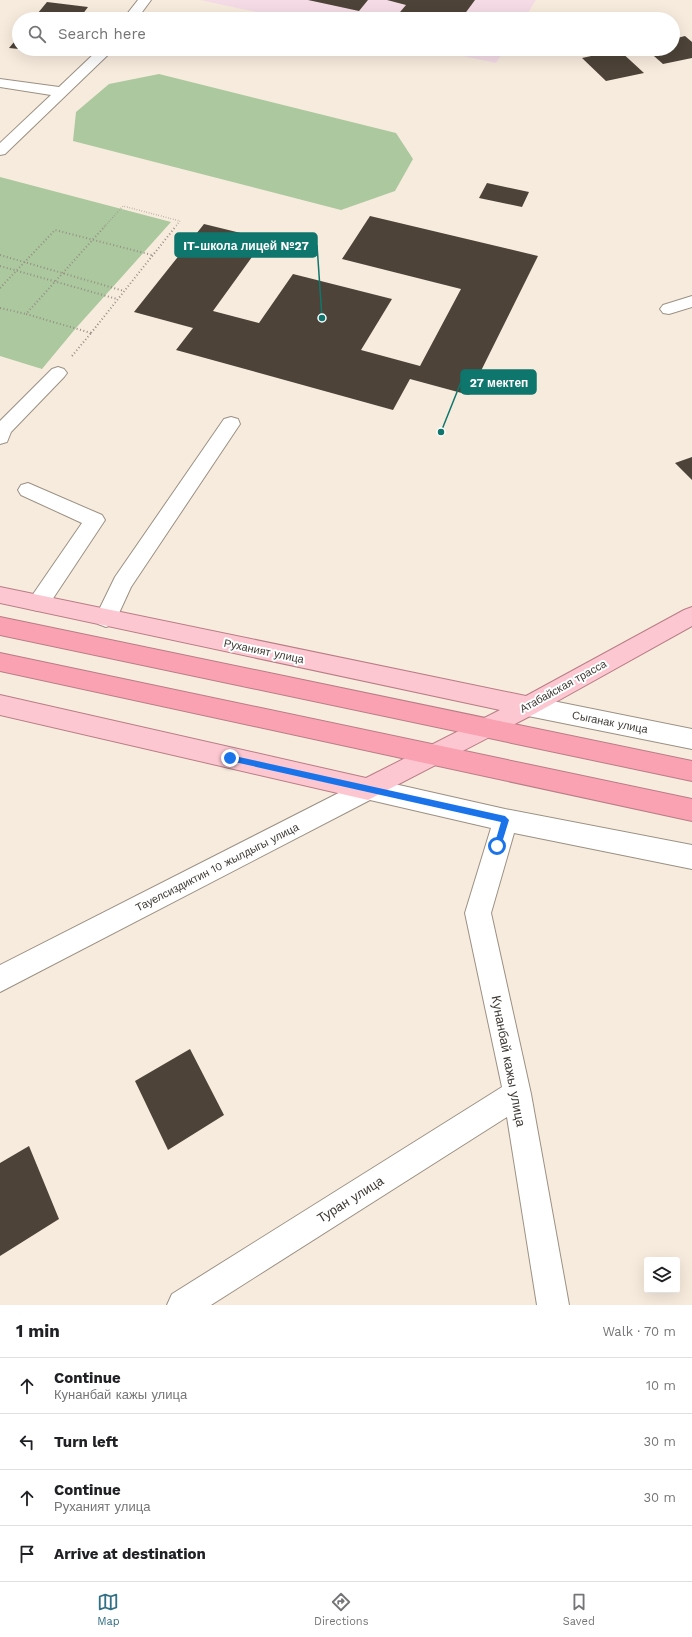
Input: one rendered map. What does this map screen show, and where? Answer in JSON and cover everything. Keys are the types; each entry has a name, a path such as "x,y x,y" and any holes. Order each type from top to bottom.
{"highway":[{"path":"0,626 692,771"},
{"path":"0,662 692,810"}],"main road":[{"name":"Руханият улица","path":"0,595 528,706"},
{"name":"Атабайская трасса","path":"434,755 528,706 692,616"},
{"path":"0,705 368,789"},
{"name":"Тауелсиздиктин 10 жылдыгы улица","path":"368,789 434,755"}],"street":[{"path":"136,12 145,0"},
{"path":"0,151 100,56"},
{"path":"0,83 62,92"},
{"path":"670,308 692,301"},
{"path":"0,437 3,429 58,373"},
{"path":"106,618 122,583 231,424"},
{"path":"28,490 95,520 38,603"},
{"name":"Сыганак улица","path":"528,706 692,739"},
{"path":"368,789 505,820 692,857"},
{"name":"Тауелсиздиктин 10 жылдыгы улица","path":"0,979 368,789"},
{"name":"Кунанбай кажы улица","path":"505,820 478,913 517,1094 553,1305"},
{"name":"Туран улица","path":"183,1305 517,1094"}],"path":[{"path":"26,314 123,206 180,221 58,373"},
{"path":"0,288 56,230 152,255"},
{"path":"0,255 124,291"},
{"path":"0,266 117,299"},
{"path":"0,308 91,333"}],"shaded area":[{"path":"200,0 536,0 528,12 256,12"},
{"path":"463,56 500,56 496,63"}],"green space":[{"path":"159,74 396,133 413,159 395,191 341,210 73,141 76,112 109,84"},
{"path":"0,177 171,222 76,328 42,369 0,356"}],"building":[{"path":"308,0 368,0 359,11"},
{"path":"387,0 475,0 466,12 400,12 406,5"},
{"path":"47,2 88,7 84,12 39,12"},
{"path":"685,36 692,42 692,58 663,64 654,56 680,56 680,37"},
{"path":"591,56 626,56 644,73 606,81 582,58"},
{"path":"487,183 529,192 522,207 479,198"},
{"path":"370,216 538,256 469,395 410,379 393,410 176,350 193,328 134,312 204,224 265,239 213,311 259,323 293,274 392,299 361,350 420,366 461,289 342,259"},
{"path":"692,457 692,480 675,463"},
{"path":"190,1049 224,1115 168,1150 135,1081"},
{"path":"29,1146 59,1219 0,1256 0,1163"}],"place":[{"name":"IT-школа лицей №27","path":"322,318"},
{"name":"27 мектеп","path":"441,432"}],"route":[{"path":"230,758 505,820 497,846"}]}
